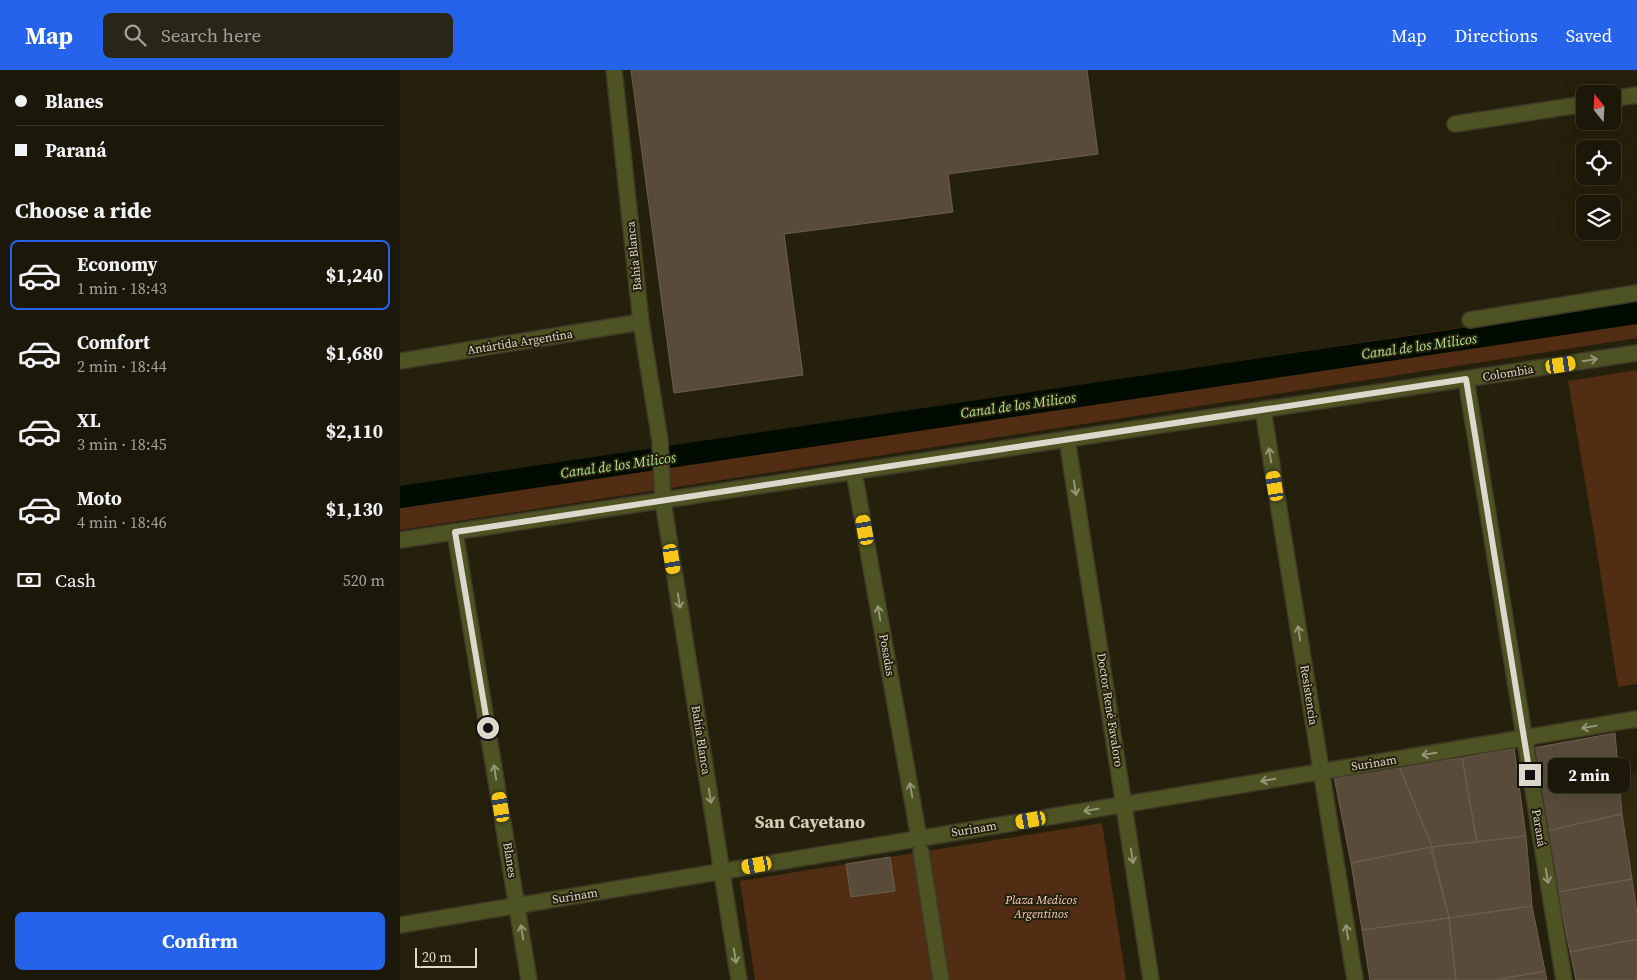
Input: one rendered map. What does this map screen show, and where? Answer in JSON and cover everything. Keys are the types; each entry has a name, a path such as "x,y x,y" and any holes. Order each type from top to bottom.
{"street":[{"name":"Bahía Blanca","path":"614,70 641,322 660,445 663,501 739,980"},
{"path":"1621,98 1637,95"},
{"path":"1455,124 1576,105"},
{"path":"1470,320 1637,293"},
{"name":"Antártida Argentina","path":"400,362 641,322"},
{"name":"Colombia","path":"400,540 1637,353"},
{"name":"Paraná","path":"1466,379 1564,980"},
{"name":"Resistencia","path":"1263,410 1354,980"},
{"name":"Doctor René Favaloro","path":"1067,440 1151,980"},
{"name":"Posadas","path":"854,472 920,845 941,980"},
{"name":"Blanes","path":"455,532 530,980"},
{"name":"Surinam","path":"400,925 722,871 920,845 1124,804 1637,719"}],"shaded area":[{"path":"1637,773 1637,913 1616,777"}],"green space":[{"path":"1637,301 1637,338 400,530 400,487"},
{"path":"1637,370 1637,684 1618,687 1568,381"},
{"name":"Plaza Medicos Argentinos","path":"1102,823 1126,980 755,980 740,881"}],"building":[{"path":"631,70 1087,70 1098,154 948,174 953,212 784,234 803,375 674,393"},
{"path":"1615,733 1622,814 1546,831 1533,748"},
{"path":"1514,748 1526,836 1477,842 1462,758"},
{"path":"1462,758 1477,842 1432,847 1399,766"},
{"path":"1399,766 1432,847 1351,863 1334,777 1339,778"},
{"path":"1622,814 1632,879 1558,892 1546,831"},
{"path":"1526,836 1532,906 1449,918 1430,847"},
{"path":"1432,847 1449,918 1362,930 1351,863"},
{"path":"890,857 895,891 851,897 846,864"},
{"path":"1632,879 1637,913 1637,939 1570,952 1558,892"},
{"path":"1532,906 1545,971 1496,980 1456,980 1449,918"},
{"path":"1449,918 1456,980 1370,980 1362,930"},
{"path":"1637,939 1637,980 1576,980 1570,952"},
{"path":"1545,971 1547,980 1501,980 1501,979"}],"waterway":[{"name":"Canal de los Milicos","path":"400,497 1637,313"}],"district":[{"name":"San Cayetano","path":"810,822"}],"route":[{"path":"488,728 455,532 1466,379 1530,775"}]}
